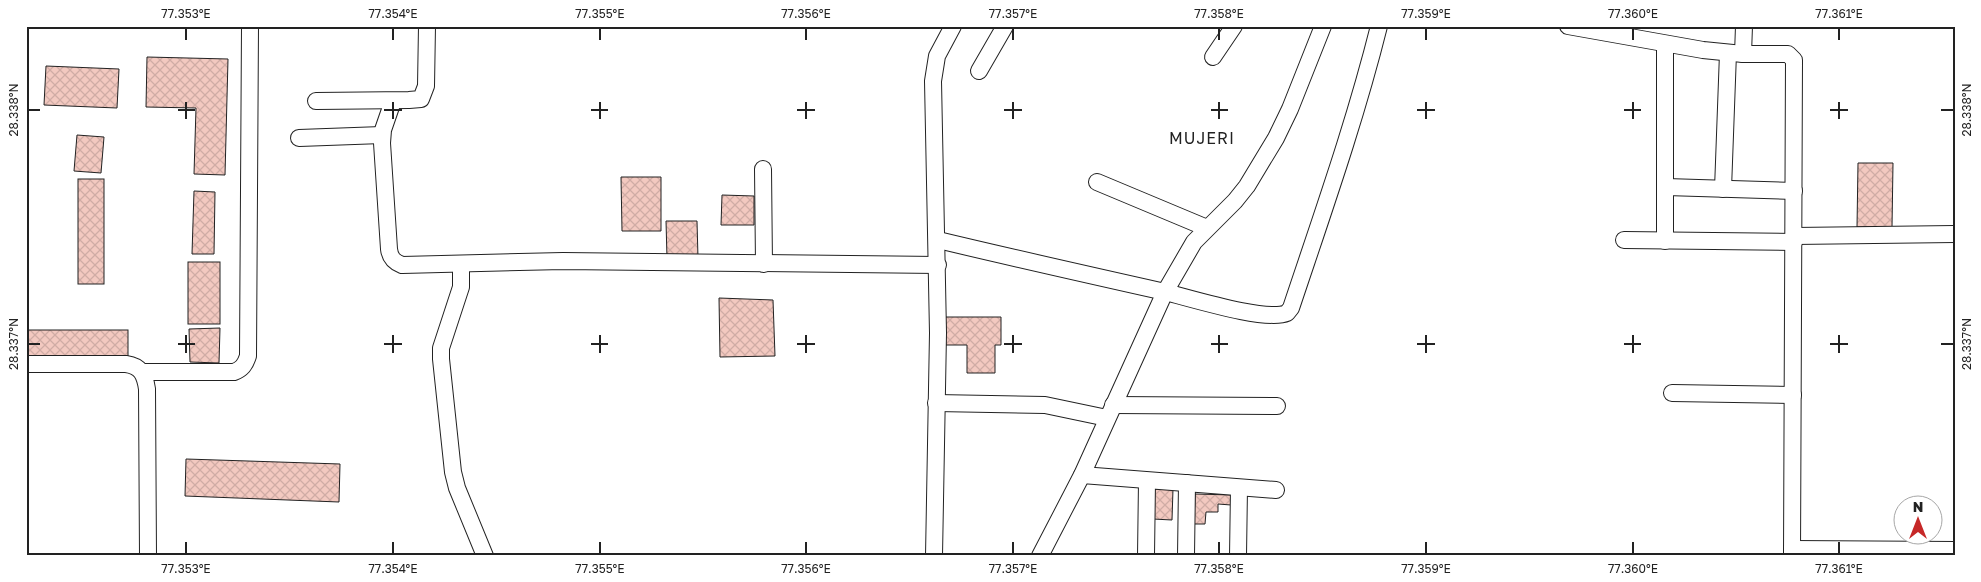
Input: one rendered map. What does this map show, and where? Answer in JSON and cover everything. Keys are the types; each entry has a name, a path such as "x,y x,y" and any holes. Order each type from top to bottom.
{"street":[{"path":"142,372 234,372 245,364 248,356 250,26"},
{"path":"316,101 421,99 424,96 426,86 426,26"},
{"path":"934,556 938,240 933,81 937,56 953,26"},
{"path":"979,71 1004,26"},
{"path":"1213,57 1234,26"},
{"path":"1040,556 1082,475 1184,257 1194,242 1248,186 1276,138 1290,109 1323,26"},
{"path":"938,240 1056,269 1166,292 1208,304 1273,316 1287,313 1291,308 1321,219 1379,26"},
{"path":"1568,26 1665,44 1735,54 1788,54 1794,60 1792,552 1955,550"},
{"path":"1723,189 1735,54 1744,26"},
{"path":"1665,44 1665,241"},
{"path":"394,101 382,136 390,255 397,263 402,265 563,261 938,265"},
{"path":"299,138 382,136"},
{"path":"764,169 764,264"},
{"path":"1098,182 1207,228"},
{"path":"1666,187 1794,191"},
{"path":"1624,240 1794,239 1955,234"},
{"path":"461,264 461,287 441,348 440,359 453,472 457,488 484,556"},
{"path":"26,364 126,364 133,365 142,372 147,389 148,556"},
{"path":"1672,393 1793,395"},
{"path":"936,403 1045,405 1110,412 1277,406"},
{"path":"1082,475 1276,490"},
{"path":"1146,556 1147,481"},
{"path":"1186,483 1186,556"},
{"path":"1238,556 1239,488"}],"building":[{"path":"147,57 228,59 225,175 194,174 196,108 146,107"},
{"path":"46,66 119,69 117,108 44,105"},
{"path":"77,135 104,137 101,173 74,171"},
{"path":"1858,163 1893,163 1892,227 1857,227"},
{"path":"621,177 661,177 661,231 622,231"},
{"path":"78,179 104,179 104,284 78,284"},
{"path":"194,191 215,192 214,254 192,254"},
{"path":"722,195 754,196 754,225 721,225"},
{"path":"666,221 697,221 698,258 667,258"},
{"path":"188,262 220,262 220,324 188,324"},
{"path":"719,298 773,300 775,356 720,357"},
{"path":"942,317 1001,317 1001,345 995,345 995,373 967,373 967,345 942,345"},
{"path":"220,328 219,363 190,362 189,329"},
{"path":"26,330 128,330 128,356 26,356"},
{"path":"186,459 340,464 339,502 185,496"},
{"path":"1154,489 1173,489 1172,520 1153,519"},
{"path":"1195,494 1232,495 1231,505 1218,504 1218,512 1206,512 1205,524 1194,524"}],"district":[{"name":"MUJERI","path":"1202,138"}]}
